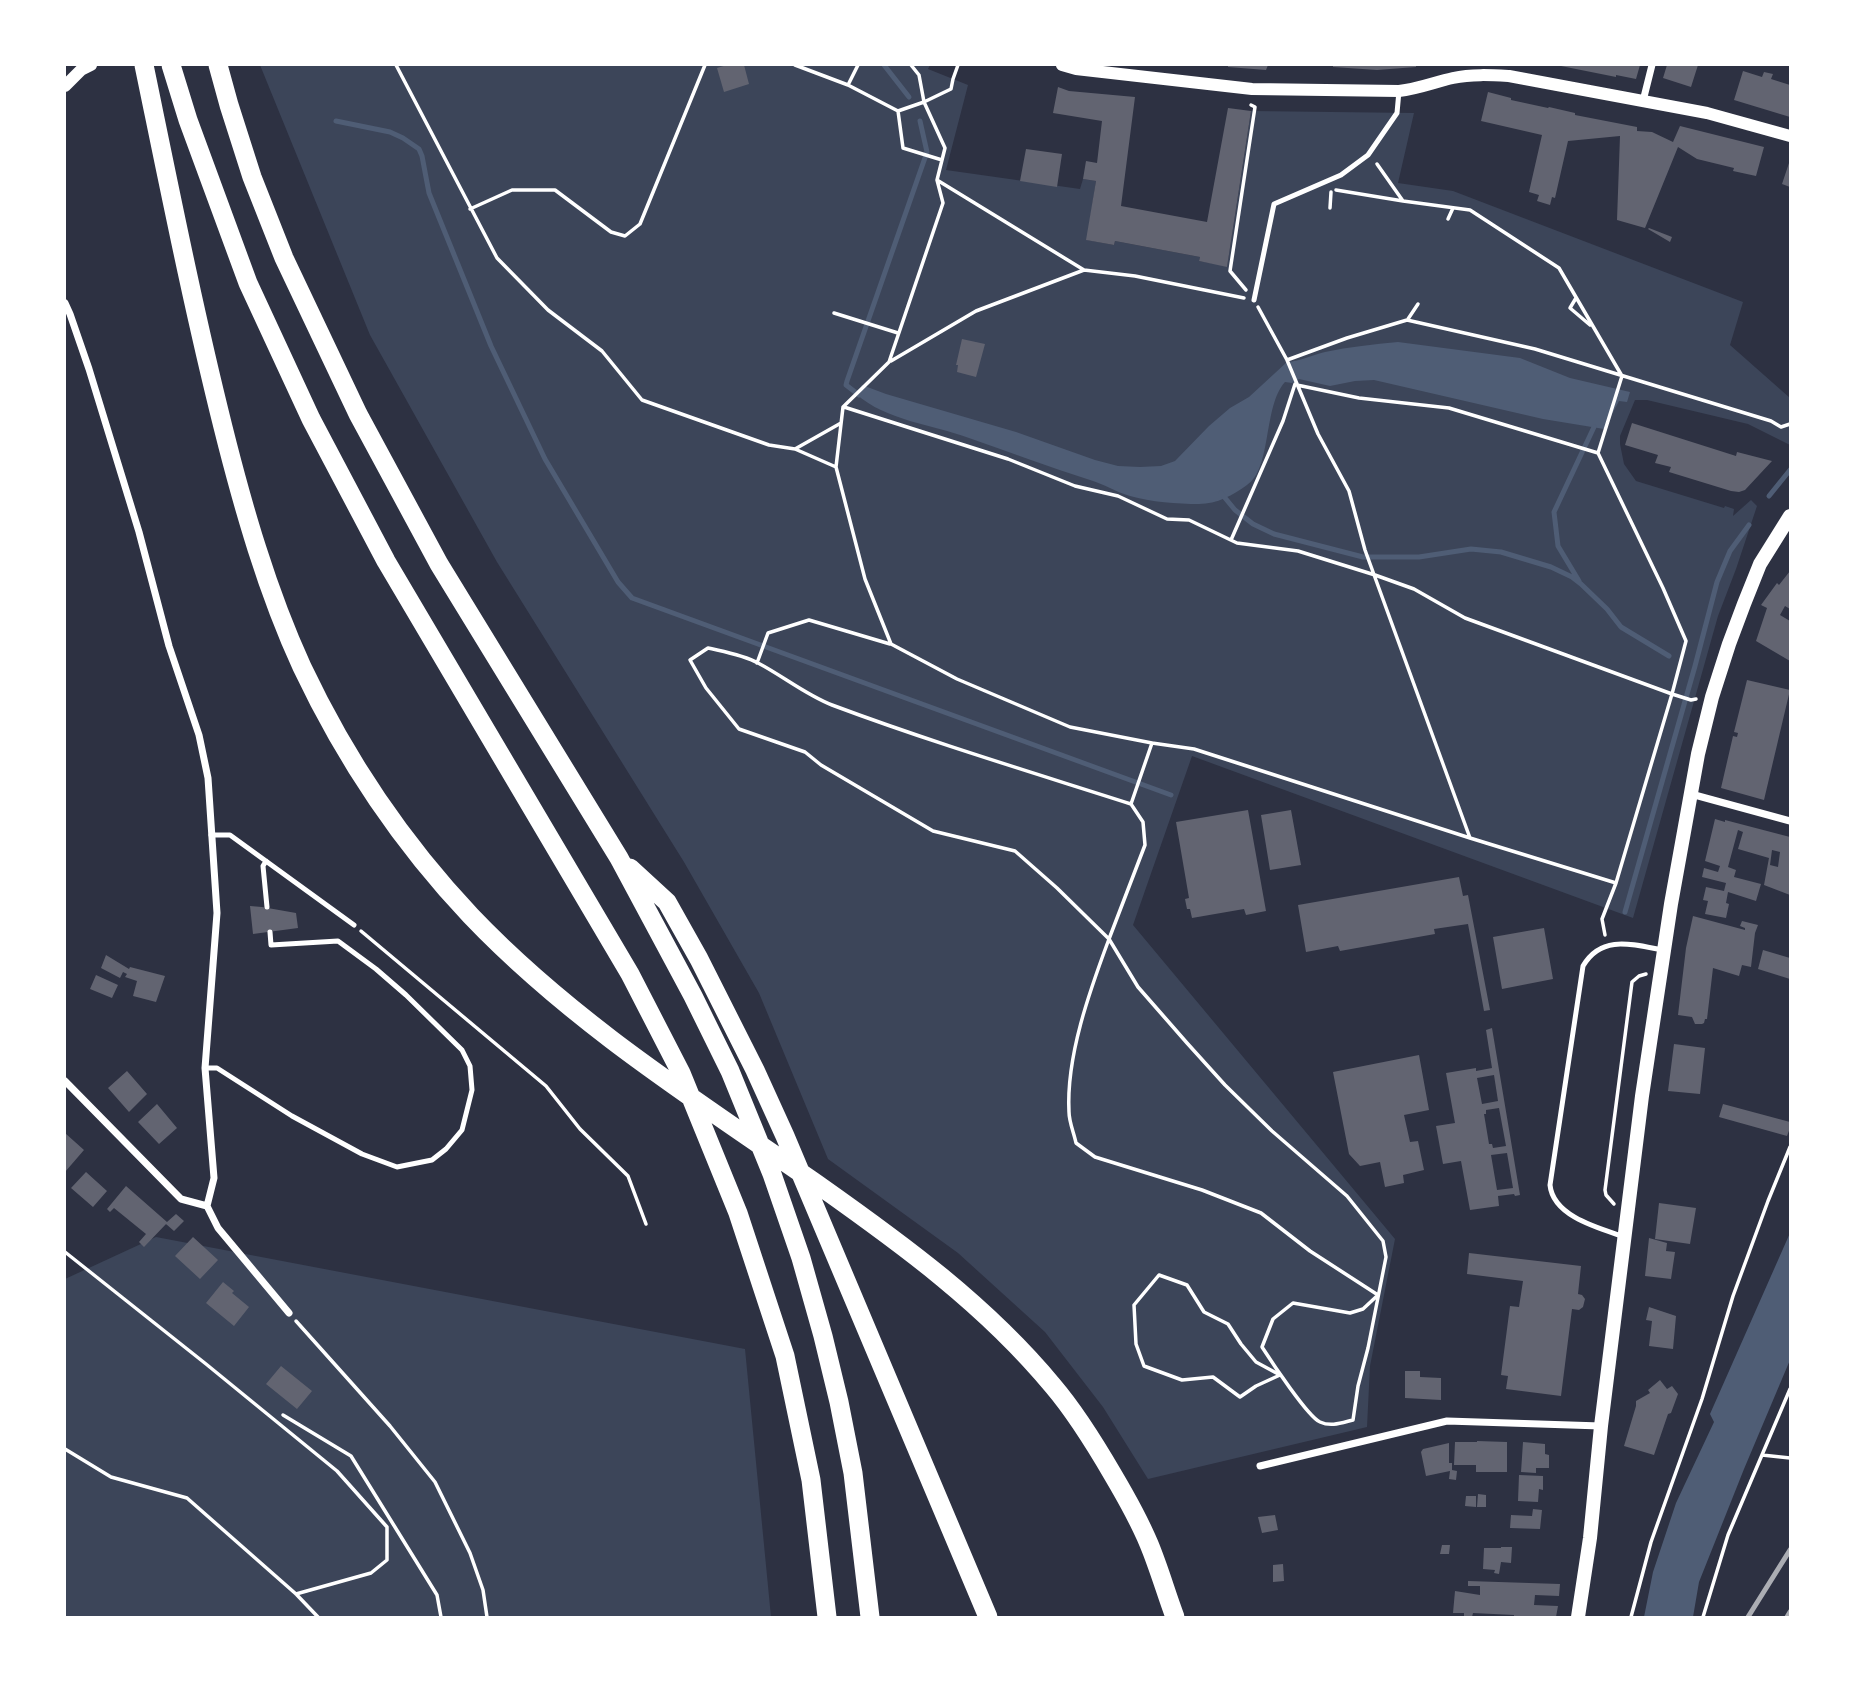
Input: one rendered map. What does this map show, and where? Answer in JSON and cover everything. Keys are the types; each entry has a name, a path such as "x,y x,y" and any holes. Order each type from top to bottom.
{"highway":[{"path":"145,65 203,349 236,479 260,556 302,666 356,766 391,819 470,914 556,995 626,1051 916,1255 1014,1342 1056,1389 1092,1438 1131,1505 1149,1543 1175,1617"},
{"path":"171,65 188,120 248,283 317,431 386,561 630,974 681,1073 738,1213 785,1356 811,1480 827,1617"},
{"path":"218,65 251,177 284,258 358,414 439,564 619,858 730,1071 772,1174 801,1258 839,1402 853,1473 870,1617"},
{"path":"619,858 667,902 755,1070 988,1617"}],"main road":[{"path":"1578,1617 1590,1538 1601,1426 1642,1096 1690,794 1712,698 1729,645 1760,564 1790,516"}],"street":[{"path":"1062,65 1076,69 1252,89 1399,91 1452,78 1477,75 1509,76 1707,113 1790,136"},
{"path":"1448,65 1452,78"},
{"path":"1643,102 1652,65"},
{"path":"65,86 82,67"},
{"path":"65,303 89,369 139,533 169,646 199,736 208,778 217,913 205,1068 214,1178 207,1206 218,1228 289,1313"},
{"path":"1690,794 1790,821"},
{"path":"65,1081 181,1199 207,1206"},
{"path":"1260,1466 1447,1421 1601,1426"}],"lane":[{"path":"1254,300 1274,204 1341,175 1368,155 1397,113 1399,91"},
{"path":"211,835 230,835 354,925"},
{"path":"266,861 263,866 267,907"},
{"path":"205,1068 217,1068 292,1116 362,1154 397,1167 432,1160 446,1149 462,1130 471,1090 470,1066 462,1050 376,969 338,941 271,945 270,932"},
{"path":"1625,1237 1576,1219 1556,1201 1550,1185 1583,967 1588,958 1607,945 1616,943 1664,950"}],"path":[{"path":"396,65 497,258 548,310 602,351 642,400 769,445 795,449 836,467"},
{"path":"470,209 512,190 555,190 611,232 625,236 640,223 705,65"},
{"path":"795,65 805,66 848,85 898,111 924,103 951,89 958,65"},
{"path":"848,85 858,65"},
{"path":"889,362 943,203 937,180 940,159 945,148 924,103 919,75 911,65"},
{"path":"1252,89 1251,106 1255,107 1230,271 1254,300 1287,360 1318,434 1349,491 1365,550 1470,838"},
{"path":"898,111 903,148 940,159"},
{"path":"1368,155 1403,201"},
{"path":"937,180 1084,270 1135,276 1254,300"},
{"path":"1312,187 1470,210 1559,268 1591,326"},
{"path":"1330,208 1331,190"},
{"path":"1448,219 1453,208"},
{"path":"891,644 865,579 836,467 843,407 889,362 976,311 1084,270"},
{"path":"1576,298 1567,308 1593,327 1622,376 1598,453 1686,640 1675,694 1616,883 1602,919 1607,945"},
{"path":"1407,320 1418,304"},
{"path":"834,313 898,333"},
{"path":"1287,360 1407,320 1535,349 1766,419 1781,426 1790,424"},
{"path":"1296,384 1359,398 1449,408 1598,453"},
{"path":"1231,540 1283,421 1296,384"},
{"path":"843,407 1008,460 1075,486 1118,495 1167,519 1189,520 1237,543 1298,551 1375,575 1414,589 1465,618 1691,700"},
{"path":"795,449 841,423"},
{"path":"757,663 768,633 809,620 891,644 957,679 1070,727 1194,749 1616,883"},
{"path":"1378,1295 1310,1251 1261,1213 1202,1190 1096,1157 1076,1143 1069,1113 1071,1072 1087,999 1109,939 1145,845 1143,822 1131,804 828,704 757,663 733,653 708,648 690,660 706,688 739,729 805,752 821,765 933,831 1015,851 1109,939 1138,987 1225,1085 1272,1131 1347,1196 1383,1241 1386,1257 1353,1420 1332,1425 1317,1421 1280,1375 1262,1347 1273,1319 1293,1303 1350,1313 1363,1309 1378,1295"},
{"path":"1131,804 1152,743"},
{"path":"354,925 546,1086 580,1129 628,1176 646,1224"},
{"path":"1627,1218 1606,1195 1605,1190 1632,982 1639,976 1662,970"},
{"path":"1631,1617 1651,1542 1702,1399 1733,1297 1790,1147"},
{"path":"65,1252 337,1471 387,1527 387,1560 371,1573 296,1594"},
{"path":"1159,1275 1187,1285 1204,1312 1228,1324 1256,1362 1280,1375 1240,1397 1213,1377 1182,1380 1144,1366 1136,1344 1134,1305 1159,1275"},
{"path":"289,1313 390,1426 435,1482 470,1553 483,1590 487,1617"},
{"path":"1703,1617 1728,1535 1790,1389"},
{"path":"283,1415 351,1455 437,1595 441,1617"},
{"path":"65,1449 111,1476 187,1498 296,1594 318,1617"},
{"path":"1762,1455 1790,1458"}],"shaded area":[{"path":"260,65 930,65 928,69 968,85 946,170 1080,189 1083,179 1096,181 1087,240 1114,245 1115,241 1200,257 1199,261 1227,266 1251,111 1414,113 1398,183 1453,191 1743,302 1730,345 1790,398 1790,445 1748,424 1647,400 1635,400 1620,436 1624,464 1636,481 1734,509 1733,516 1751,500 1757,506 1718,616 1633,918 1192,756 1133,925 1395,1239 1370,1366 1367,1427 1148,1479 1103,1407 1045,1332 958,1253 828,1159 759,993 684,862 497,562 370,335"},
{"path":"1398,342 1520,358 1570,378 1630,392 1627,402 1619,401 1604,429 1543,419 1374,380 1330,386 1299,379 1292,383 1285,382 1273,406 1264,452 1255,477 1247,485 1218,501 1199,504 1130,496 969,438 895,416 856,394 862,385 1016,432 1095,460 1118,466 1161,466 1175,461 1209,426 1230,408 1249,397 1287,362 1334,350"},
{"path":"1790,1233 1790,1360 1699,1582 1693,1617 1644,1617 1653,1572 1676,1503 1714,1422 1710,1414"},
{"path":"156,1237 745,1349 771,1617 65,1617 65,1279"}],"building":[{"path":"744,65 749,84 724,92 717,68"},
{"path":"1228,65 1268,65 1266,70"},
{"path":"1333,65 1416,65 1416,67 1377,70"},
{"path":"1561,65 1640,65 1636,79"},
{"path":"1667,65 1698,65 1691,87 1663,78"},
{"path":"1743,71 1762,77 1764,72 1773,74 1771,79 1790,85 1790,117 1734,100"},
{"path":"1058,87 1069,91 1135,97 1121,206 1207,222 1228,108 1251,111 1227,267 1199,261 1200,257 1115,241 1114,245 1086,240 1096,181 1083,179 1086,161 1097,163 1102,121 1053,113"},
{"path":"1488,92 1511,100 1637,127 1637,131 1652,132 1673,142 1680,126 1764,147 1756,176 1697,159 1678,147 1645,228 1617,220 1620,136 1568,141 1555,198 1552,197 1550,205 1537,201 1539,195 1529,192 1542,135 1481,121"},
{"path":"1026,149 1062,154 1057,187 1020,181"},
{"path":"1790,160 1790,187 1782,184"},
{"path":"1648,229 1672,237 1670,242"},
{"path":"962,339 985,344 976,377 957,372"},
{"path":"1632,423 1736,456 1737,452 1772,461 1745,490 1731,491 1669,472 1671,467 1655,463 1658,455 1625,445"},
{"path":"1790,571 1790,609 1785,606 1780,615 1790,621 1790,661 1756,641 1767,608 1761,605 1777,583 1779,585"},
{"path":"1747,680 1790,690 1764,800 1721,788 1733,736 1737,737 1738,733 1734,732"},
{"path":"1248,810 1266,911 1246,915 1244,909 1192,918 1185,899 1189,898 1176,822"},
{"path":"1291,810 1301,865 1270,870 1261,815"},
{"path":"1715,819 1790,837 1790,895 1764,885 1769,858 1738,849 1743,832 1738,830 1728,867 1736,870 1734,877 1761,884 1756,901 1728,892 1726,918 1705,914 1708,901 1703,900 1706,887 1724,891 1726,883 1702,877 1704,868 1718,872 1720,866 1705,861","holes":["1772,850 1780,852 1778,867 1770,865"]},
{"path":"1459,877 1463,896 1468,895 1490,1010 1484,1011 1468,924 1434,929 1435,934 1340,951 1338,946 1306,952 1298,905"},
{"path":"250,906 296,913 298,928 253,934"},
{"path":"1693,916 1745,930 1740,926 1742,921 1758,925 1751,967 1742,965 1739,976 1713,968 1707,1019 1702,1024 1695,1024 1692,1017 1678,1015 1686,948"},
{"path":"1544,928 1553,979 1502,989 1493,937"},
{"path":"1763,950 1790,958 1790,979 1758,969"},
{"path":"106,955 129,969 130,967 165,976 156,1002 133,996 137,981 125,977 127,974 123,972 120,978 101,968"},
{"path":"96,975 118,985 112,998 90,989"},
{"path":"1492,1028 1520,1195 1498,1196 1499,1206 1470,1210 1461,1161 1443,1164 1436,1126 1455,1123 1446,1073 1492,1068 1486,1030","holes":["1494,1075 1498,1101 1482,1104 1477,1078","1499,1108 1506,1146 1493,1148 1492,1144 1489,1144 1484,1114 1486,1110","1507,1153 1513,1188 1497,1190 1491,1155"]},
{"path":"1674,1044 1705,1048 1700,1094 1668,1091"},
{"path":"1419,1055 1429,1110 1404,1115 1410,1142 1418,1141 1424,1170 1403,1175 1404,1183 1385,1187 1380,1162 1360,1166 1349,1154 1333,1072"},
{"path":"127,1071 147,1094 129,1112 108,1088"},
{"path":"157,1104 177,1128 159,1144 138,1122"},
{"path":"1723,1104 1790,1122 1787,1136 1719,1117"},
{"path":"65,1133 84,1150 65,1172"},
{"path":"86,1172 107,1191 93,1207 71,1188"},
{"path":"126,1186 167,1222 176,1214 184,1221 174,1231 166,1224 144,1247 139,1242 146,1234 114,1208 110,1212 107,1209"},
{"path":"1659,1203 1696,1208 1690,1244 1655,1239"},
{"path":"193,1237 218,1260 200,1279 175,1256"},
{"path":"1649,1238 1667,1243 1666,1251 1675,1252 1671,1279 1645,1276"},
{"path":"1469,1253 1581,1266 1578,1294 1585,1299 1583,1307 1579,1310 1572,1309 1561,1396 1506,1389 1508,1376 1501,1375 1510,1306 1519,1307 1523,1281 1467,1274"},
{"path":"223,1282 249,1307 234,1326 206,1303"},
{"path":"1649,1307 1676,1316 1673,1349 1649,1346 1652,1321 1646,1320"},
{"path":"281,1366 312,1391 297,1409 266,1384"},
{"path":"1405,1371 1420,1371 1420,1377 1441,1378 1441,1400 1405,1398"},
{"path":"1660,1380 1667,1389 1672,1386 1678,1394 1654,1455 1624,1446 1636,1401 1650,1393 1648,1390"},
{"path":"1455,1442 1507,1442 1507,1472 1476,1472 1476,1465 1454,1465"},
{"path":"1523,1442 1545,1444 1545,1454 1549,1455 1549,1468 1536,1468 1536,1473 1521,1472"},
{"path":"1449,1443 1449,1463 1452,1463 1452,1470 1457,1471 1456,1480 1449,1479 1450,1471 1426,1476 1421,1452 1423,1449"},
{"path":"1519,1475 1543,1476 1543,1490 1539,1489 1538,1502 1518,1501"},
{"path":"1478,1494 1486,1495 1486,1507 1477,1507"},
{"path":"1466,1496 1476,1496 1476,1507 1465,1506"},
{"path":"1533,1509 1542,1510 1540,1529 1510,1528 1511,1515 1532,1516"},
{"path":"1275,1515 1278,1530 1262,1533 1258,1517"},
{"path":"1442,1545 1450,1545 1449,1554 1440,1554"},
{"path":"1512,1547 1511,1563 1501,1562 1499,1574 1494,1573 1495,1570 1483,1569 1484,1548"},
{"path":"1283,1564 1284,1581 1273,1582 1273,1565"},
{"path":"1468,1581 1560,1584 1559,1596 1535,1595 1534,1605 1558,1606 1556,1617 1473,1613 1472,1617 1464,1617 1464,1613 1453,1613 1455,1591 1480,1595 1480,1586 1468,1586"}],"waterway":[{"path":"884,65 909,97"},
{"path":"336,121 390,132 419,149 429,193 491,346 545,459 618,582 632,598 1171,795"},
{"path":"859,395 846,385 927,152 920,121"},
{"path":"1579,581 1558,546 1554,512 1594,427"},
{"path":"1769,496 1790,470"},
{"path":"1221,493 1235,510 1253,524 1274,534 1363,557 1419,557 1471,549 1501,552 1551,567 1581,584 1621,627 1669,656"},
{"path":"1625,912 1717,582 1730,551 1749,525"}],"railway":[{"path":"1748,1617 1790,1550"},
{"path":"1787,1617 1790,1612"}]}
